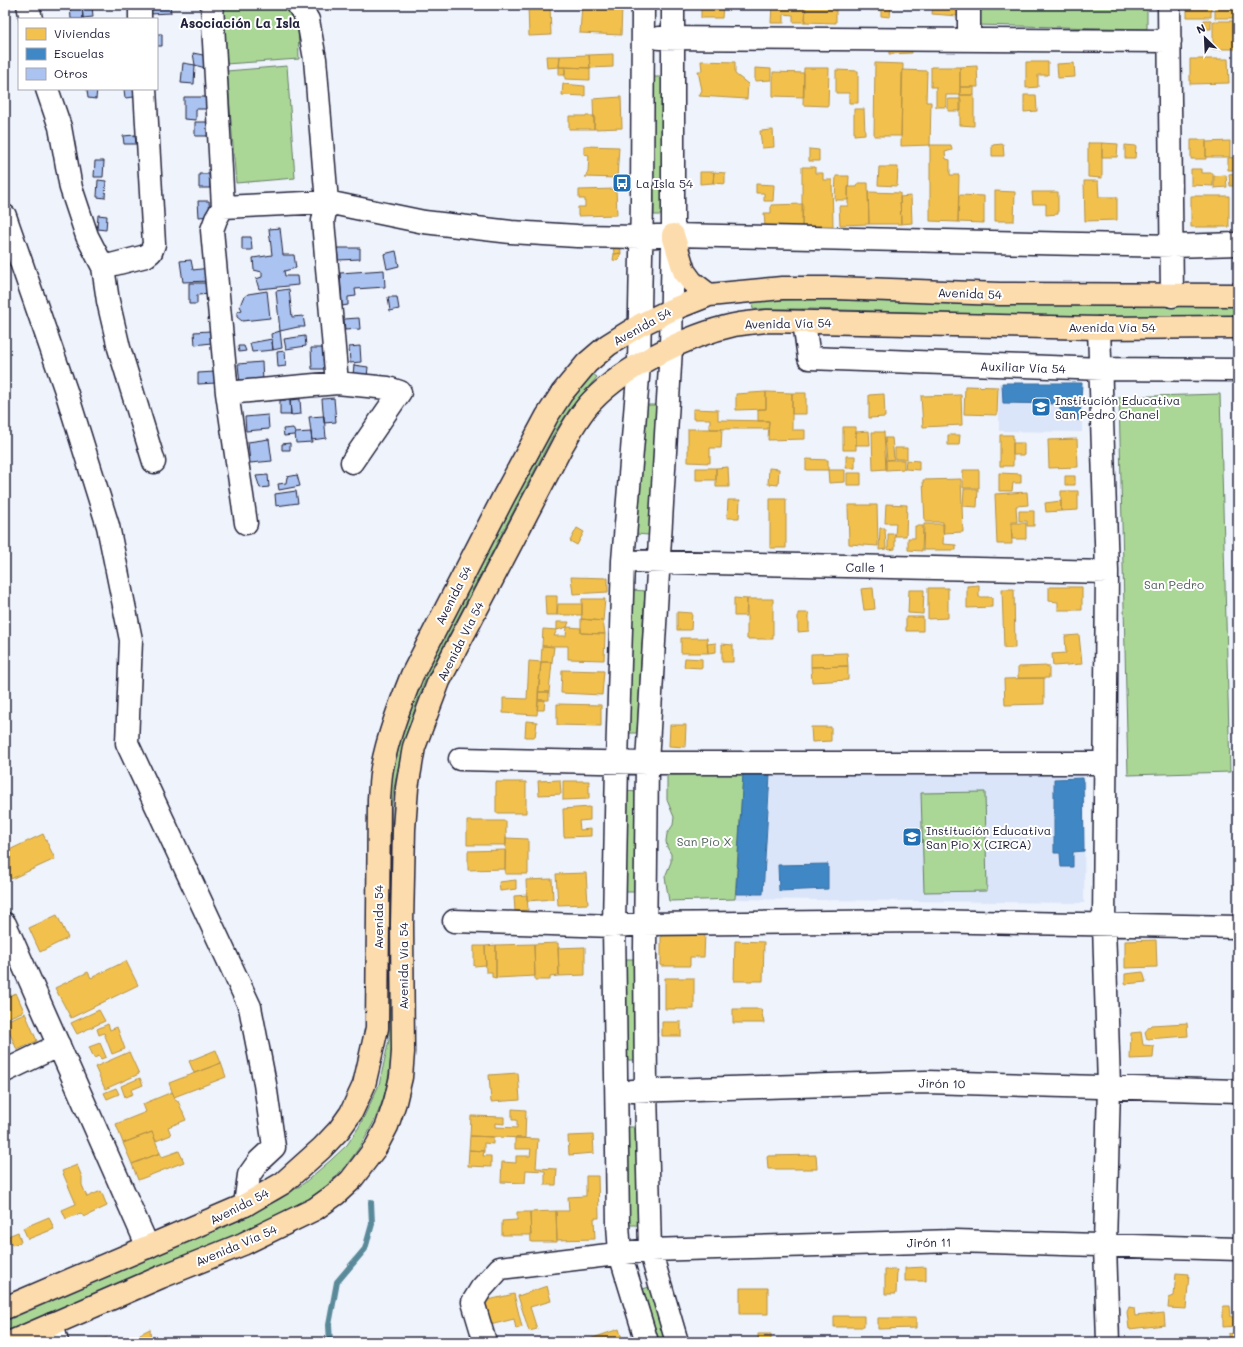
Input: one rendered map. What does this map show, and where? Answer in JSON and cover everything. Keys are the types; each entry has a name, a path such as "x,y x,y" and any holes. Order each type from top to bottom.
{"main road":[{"path":"672,235 684,271 692,282 709,294"},
{"name":"Avenida 54","path":"5,1308 246,1205 283,1183 322,1148 339,1130 350,1113 364,1085 376,1028 378,848 381,770 400,704 412,674 547,416 562,393 587,363 608,345 640,325 709,294 782,288 835,288 1000,294 1172,296 1238,295"},
{"name":"Avenida Vía 54","path":"10,1342 54,1333 161,1277 243,1244 315,1209 336,1194 351,1180 376,1147 387,1126 401,1077 403,1052 402,924 404,829 407,788 414,747 439,681 563,444 579,418 592,401 610,384 638,365 694,337 735,325 767,321 1099,328 1238,327"}],"street":[{"path":"28,5 31,18"},
{"path":"140,5 140,18"},
{"path":"212,5 223,207 212,230 227,393 246,523"},
{"path":"298,5 308,20 315,59 327,202 323,221 337,384"},
{"path":"643,5 640,325 623,561 614,926 618,1224 620,1254 647,1342"},
{"path":"673,5 671,348 647,763 645,924 646,1091 650,1250 656,1275 677,1342"},
{"path":"969,5 969,40"},
{"path":"1170,5 1173,246 1172,296"},
{"path":"643,39 1170,41"},
{"path":"47,90 60,127 71,188 87,236 102,267 119,348 154,462"},
{"path":"102,267 146,256 152,252 154,244 144,90"},
{"path":"223,207 327,202 424,222 512,232 577,236 641,237 672,235 1173,246 1238,244"},
{"path":"5,216 66,391 108,526 131,640 127,743 250,1007 265,1084 274,1147 259,1161 249,1175 246,1205"},
{"name":"Auxiliar Vía 54","path":"804,322 809,358 1102,370 1238,370"},
{"path":"1099,328 1102,370 1107,572 1104,925 1109,1086 1105,1245 1108,1342"},
{"path":"227,393 337,384 388,388 400,392 352,462"},
{"name":"Calle 1","path":"623,561 1107,572"},
{"path":"460,758 647,763 1105,763"},
{"path":"454,921 614,926 645,924 923,921 1238,927"},
{"path":"5,924 148,1248"},
{"path":"5,1071 59,1045"},
{"name":"Jirón 10","path":"616,1091 926,1082 1109,1086 1238,1091"},
{"name":"Jirón 11","path":"485,1342 473,1302 481,1289 500,1268 650,1250 955,1242 1238,1249"}],"shaded area":[{"name":"Institución Educativa San Pedro Chanel","path":"999,383 1082,383 1082,432 999,431"},
{"name":"Institución Educativa San Pio X (CIRCA)","path":"1085,773 1084,903 735,899 743,774"}],"green space":[{"path":"221,5 286,5 298,23 299,59 225,64"},
{"path":"976,5 1147,5 1147,29 976,25"},
{"path":"287,66 295,178 236,183 227,71"},
{"path":"652,77 662,77 663,215 654,215"},
{"path":"811,299 978,304 1238,304 1238,317 1102,318 811,309 753,309 752,301"},
{"path":"593,374 597,377 569,410 553,435 425,681 400,756 392,804 391,866 393,1011 390,1065 384,1096 370,1130 350,1161 338,1175 306,1202 296,1208 269,1221 5,1334 5,1318 255,1212 280,1199 303,1184 331,1160 347,1145 359,1127 379,1085 389,1040 390,986 388,826 391,779 406,718 421,679 549,433 569,402"},
{"name":"San Pedro","path":"1220,394 1230,772 1128,775 1119,397"},
{"path":"645,405 657,405 649,535 635,534"},
{"path":"632,590 645,591 637,733 627,733"},
{"name":"San Pío X","path":"743,774 735,899 669,901 665,877 671,862 671,854 667,847 666,841 667,834 673,825 674,817 667,800 667,775"},
{"path":"627,791 636,792 634,892 624,892"},
{"path":"985,792 987,891 924,892 921,793"},
{"path":"623,959 634,959 635,1060 624,1060"},
{"path":"625,1127 637,1127 639,1225 627,1225"},
{"path":"649,1287 666,1342 659,1342 643,1289"}],"building: Viviendas":[{"path":"528,5 550,5 551,35 529,36"},
{"path":"582,5 616,8 622,7 621,35 580,33"},
{"path":"701,5 723,5 722,18 701,18"},
{"path":"772,5 806,5 805,22 793,22 793,15 784,14 784,23 771,23"},
{"path":"806,5 836,5 836,23 805,22"},
{"path":"870,5 891,5 890,17 881,16 881,10 870,10"},
{"path":"933,5 959,5 958,16 932,14"},
{"path":"1187,5 1211,5 1211,17 1187,17"},
{"path":"1215,6 1238,6 1238,18 1215,18"},
{"path":"1204,20 1211,20 1211,29 1204,29"},
{"path":"1213,21 1238,21 1238,49 1213,49"},
{"path":"912,46 912,53 889,54 889,47"},
{"path":"613,54 613,67 590,68 589,55"},
{"path":"589,55 590,68 559,67 560,56"},
{"path":"546,56 560,56 559,67 547,68"},
{"path":"1190,59 1228,59 1229,83 1190,84"},
{"path":"1237,60 1238,79 1236,79"},
{"path":"701,61 735,62 735,74 748,84 747,99 699,96 702,90 698,71 702,71"},
{"path":"1026,62 1048,62 1048,75 1038,75 1038,87 1026,88"},
{"path":"875,63 903,64 901,136 874,136"},
{"path":"1074,63 1075,77 1058,78 1057,64"},
{"path":"977,66 978,87 960,87 960,67"},
{"path":"559,67 565,67 565,75 559,75"},
{"path":"565,67 590,68 590,80 565,79"},
{"path":"931,67 960,67 960,95 946,95 946,107 936,107 936,87 931,87"},
{"path":"755,68 771,69 771,80 755,81"},
{"path":"804,68 829,68 828,106 803,105"},
{"path":"836,70 858,71 858,103 849,103 849,93 836,93"},
{"path":"902,70 927,71 926,102 931,102 930,145 901,146"},
{"path":"773,72 804,73 804,97 773,96"},
{"path":"563,84 585,86 585,96 562,95"},
{"path":"960,87 974,87 974,95 960,95"},
{"path":"960,95 974,95 974,126 960,125"},
{"path":"1024,95 1036,95 1037,111 1024,112"},
{"path":"621,97 622,128 594,129 593,99"},
{"path":"948,99 961,99 961,111 948,111"},
{"path":"854,109 864,109 865,134 854,135"},
{"path":"569,116 595,116 594,129 569,129"},
{"path":"773,130 774,147 762,148 760,131"},
{"path":"1191,140 1206,140 1206,159 1191,159"},
{"path":"1230,141 1230,157 1206,157 1206,142"},
{"path":"1088,143 1102,143 1102,178 1088,177"},
{"path":"1102,143 1118,144 1117,157 1102,157"},
{"path":"1003,144 1004,156 992,156 992,145"},
{"path":"930,145 951,145 952,150 945,152 946,159 950,160 950,175 959,175 958,222 930,221"},
{"path":"1125,145 1136,146 1135,158 1125,158"},
{"path":"584,146 619,147 617,178 585,177 588,172 589,155 584,154"},
{"path":"809,149 819,150 819,161 809,161"},
{"path":"1238,157 1238,170 1228,170 1228,158"},
{"path":"802,167 815,167 815,173 823,173 823,180 832,180 833,226 802,227"},
{"path":"879,167 898,167 897,186 878,185"},
{"path":"1191,169 1202,169 1202,173 1213,173 1213,186 1191,185"},
{"path":"700,172 714,172 713,183 700,184"},
{"path":"714,172 725,173 725,184 713,183"},
{"path":"1238,173 1238,186 1230,186 1229,174"},
{"path":"1226,175 1227,187 1214,188 1214,176"},
{"path":"836,176 849,176 848,200 835,200"},
{"path":"1084,181 1098,181 1099,197 1117,197 1117,220 1085,221"},
{"path":"858,183 868,183 869,224 840,225 839,206 848,206 848,187 857,187"},
{"path":"756,184 774,185 773,201 764,201 764,193 756,193"},
{"path":"616,189 617,215 578,216 578,207 585,207 585,199 579,199 579,190"},
{"path":"995,191 1015,192 1014,221 995,221"},
{"path":"868,192 900,193 901,224 869,224"},
{"path":"1032,192 1058,192 1058,214 1046,215 1046,204 1033,204"},
{"path":"959,195 984,196 984,223 958,222"},
{"path":"911,196 912,223 901,224 900,197"},
{"path":"1191,196 1229,196 1229,227 1191,227"},
{"path":"803,204 802,227 765,226 764,213 771,213 771,205"},
{"path":"620,243 621,253 614,254 613,244"},
{"path":"621,253 618,261 613,260 614,254"},
{"path":"965,386 998,387 997,415 964,414"},
{"path":"766,392 766,409 736,410 736,394"},
{"path":"766,392 792,393 792,430 805,430 805,439 768,440 769,421 758,421 758,409 766,409"},
{"path":"792,393 806,393 806,414 792,414"},
{"path":"884,394 885,417 869,418 869,395"},
{"path":"961,395 962,425 923,427 921,396"},
{"path":"693,409 718,410 718,420 769,421 768,429 710,429 710,419 693,419"},
{"path":"843,427 856,427 856,450 843,450"},
{"path":"688,429 722,429 721,448 710,448 710,463 688,462"},
{"path":"869,431 870,445 856,445 856,432"},
{"path":"872,432 884,432 886,469 873,470"},
{"path":"948,435 960,435 959,445 948,445"},
{"path":"1000,435 1013,435 1013,466 1000,466"},
{"path":"885,438 892,438 894,459 887,460"},
{"path":"1077,439 1078,467 1049,468 1048,440"},
{"path":"1013,443 1024,443 1024,455 1013,455"},
{"path":"895,448 907,448 907,459 895,459"},
{"path":"846,456 855,456 855,468 846,468"},
{"path":"806,459 828,460 828,470 806,470"},
{"path":"886,460 904,460 904,469 886,470"},
{"path":"906,460 919,461 919,470 905,469"},
{"path":"728,467 729,487 716,487 716,468"},
{"path":"696,468 716,468 716,480 696,480"},
{"path":"769,468 779,469 778,485 768,484"},
{"path":"828,470 845,470 845,482 829,483"},
{"path":"963,470 979,470 979,488 963,488"},
{"path":"847,473 861,473 861,485 847,485"},
{"path":"999,473 1021,474 1021,483 1013,483 1012,491 999,491"},
{"path":"1065,476 1075,476 1075,485 1065,485"},
{"path":"961,479 963,532 943,533 943,522 925,522 923,480"},
{"path":"964,489 978,489 977,507 963,506"},
{"path":"1061,491 1078,491 1078,510 1061,511"},
{"path":"1027,492 1028,505 1016,506 1017,522 1011,522 1012,544 997,544 995,494"},
{"path":"770,499 786,499 786,548 770,548"},
{"path":"728,500 740,500 739,518 727,518"},
{"path":"1061,501 1061,511 1046,512 1045,503"},
{"path":"886,504 907,505 906,536 895,536 896,523 885,523"},
{"path":"848,505 877,505 878,546 849,544"},
{"path":"1019,511 1034,511 1034,526 1027,526 1027,521 1019,521"},
{"path":"1012,523 1026,523 1026,539 1012,539"},
{"path":"924,524 944,524 943,544 956,545 956,550 923,550"},
{"path":"915,526 923,526 922,551 908,550 908,538 915,538"},
{"path":"577,528 584,532 577,545 570,541"},
{"path":"880,528 885,528 886,549 879,550"},
{"path":"888,534 895,534 895,549 888,550"},
{"path":"571,577 608,578 608,592 573,594"},
{"path":"979,585 979,597 992,597 992,607 967,608 967,586"},
{"path":"1049,587 1082,587 1082,610 1058,610 1058,602 1049,601"},
{"path":"873,588 875,609 864,610 861,589"},
{"path":"928,588 948,588 948,618 928,619"},
{"path":"1002,589 1014,589 1015,648 1004,648"},
{"path":"909,590 924,590 923,614 908,613"},
{"path":"545,596 557,596 557,615 546,615"},
{"path":"734,598 747,599 746,616 734,616"},
{"path":"582,599 605,599 603,621 581,619"},
{"path":"747,599 773,599 773,639 747,639"},
{"path":"558,604 582,604 582,615 557,615"},
{"path":"677,612 692,613 691,630 677,630"},
{"path":"798,613 809,613 809,631 798,632"},
{"path":"906,617 923,617 923,631 906,631"},
{"path":"581,619 603,621 605,634 581,633"},
{"path":"557,622 569,622 567,627 557,630"},
{"path":"567,627 581,628 581,633 605,634 604,660 568,659 568,646 542,646 543,629 557,630 554,636 566,636"},
{"path":"1079,635 1082,664 1053,666 1052,654 1066,653 1065,636"},
{"path":"681,638 707,638 708,653 681,653"},
{"path":"716,643 716,652 708,653 707,644"},
{"path":"722,644 733,645 733,662 722,662"},
{"path":"542,646 554,647 552,662 541,662"},
{"path":"847,653 848,666 811,667 811,654"},
{"path":"685,658 702,659 702,668 684,667"},
{"path":"529,661 541,662 537,715 503,713 503,698 527,699"},
{"path":"541,662 552,662 549,692 538,692"},
{"path":"848,666 848,680 812,682 811,667"},
{"path":"1049,666 1049,678 1018,678 1018,667"},
{"path":"562,670 604,671 602,695 561,693"},
{"path":"1044,678 1044,704 1005,705 1004,679"},
{"path":"538,692 549,692 549,700 538,700"},
{"path":"538,700 545,700 544,710 537,710"},
{"path":"557,704 601,705 601,726 557,725"},
{"path":"526,721 537,722 535,737 525,737"},
{"path":"670,725 686,725 685,747 669,746"},
{"path":"811,727 831,727 831,741 812,742"},
{"path":"560,780 561,794 539,795 538,781"},
{"path":"563,781 589,781 589,799 563,800"},
{"path":"496,782 526,782 526,813 496,813"},
{"path":"590,807 590,820 579,821 580,830 591,829 591,836 564,837 563,809"},
{"path":"467,821 506,821 506,845 467,845"},
{"path":"43,834 55,859 11,879 5,865 5,852"},
{"path":"506,838 528,839 528,874 505,874"},
{"path":"505,850 505,869 468,870 468,851"},
{"path":"586,873 588,904 558,905 556,874"},
{"path":"552,879 553,899 527,901 526,880"},
{"path":"516,880 516,889 500,891 499,882"},
{"path":"527,895 528,910 515,911 514,896"},
{"path":"57,915 68,938 40,952 29,928"},
{"path":"661,933 705,933 704,957 690,957 690,966 661,966"},
{"path":"1156,940 1157,967 1125,968 1125,941"},
{"path":"735,941 764,942 763,981 734,981"},
{"path":"558,943 559,976 550,977 550,980 535,980 534,944"},
{"path":"534,944 535,976 496,978 496,945"},
{"path":"496,945 496,978 492,977 492,972 486,972 485,946"},
{"path":"474,946 485,946 486,965 474,966"},
{"path":"585,947 585,975 559,976 558,948"},
{"path":"126,961 138,985 71,1018 55,988 88,972 91,978"},
{"path":"1143,972 1146,982 1125,984 1125,974"},
{"path":"665,978 694,978 694,1009 665,1009"},
{"path":"16,993 24,1011 5,1019 5,1009 7,1008 5,998"},
{"path":"733,1009 761,1009 764,1023 733,1023"},
{"path":"99,1010 105,1021 77,1034 71,1023"},
{"path":"25,1013 37,1041 17,1050 9,1031 5,1033 5,1021"},
{"path":"662,1022 681,1022 681,1036 662,1036"},
{"path":"1187,1023 1188,1036 1147,1039 1145,1032 1151,1025"},
{"path":"108,1024 110,1030 117,1027 125,1049 112,1054 104,1033 99,1035 97,1029"},
{"path":"1141,1032 1143,1045 1154,1046 1153,1058 1130,1059 1131,1033"},
{"path":"100,1043 106,1057 101,1059 99,1056 94,1058 89,1047"},
{"path":"216,1050 221,1063 194,1073 189,1061"},
{"path":"129,1052 139,1074 105,1089 95,1067"},
{"path":"221,1063 226,1077 174,1097 169,1083"},
{"path":"518,1073 520,1100 491,1102 489,1075"},
{"path":"140,1078 143,1085 131,1090 133,1094 125,1097 121,1086"},
{"path":"116,1088 119,1094 107,1099 104,1093"},
{"path":"172,1092 176,1101 178,1101 186,1120 168,1127 171,1135 156,1141 152,1132 123,1143 116,1124 146,1112 143,1104"},
{"path":"512,1109 526,1110 525,1138 470,1136 471,1116 504,1117 504,1124 495,1123 495,1127 517,1128 517,1120 512,1120"},
{"path":"152,1132 160,1153 132,1164 123,1143"},
{"path":"593,1135 594,1153 569,1155 568,1136"},
{"path":"470,1136 493,1137 493,1144 484,1143 484,1151 469,1150"},
{"path":"515,1138 538,1139 536,1168 557,1169 556,1185 545,1185 545,1171 526,1170 525,1183 501,1182 502,1162 516,1163 516,1156 530,1156 531,1149 515,1149"},
{"path":"469,1150 484,1151 483,1156 491,1156 491,1167 468,1166"},
{"path":"179,1151 184,1162 138,1180 132,1164 160,1153 162,1157"},
{"path":"816,1155 817,1169 768,1169 767,1156"},
{"path":"77,1165 87,1197 101,1191 107,1206 84,1217 81,1213 66,1219 62,1210 76,1204 62,1171"},
{"path":"586,1176 598,1176 599,1218 594,1218 595,1239 557,1240 556,1211 569,1211 568,1197 586,1196"},
{"path":"556,1211 557,1242 531,1242 530,1212"},
{"path":"517,1212 530,1212 531,1235 502,1235 502,1221 517,1220"},
{"path":"49,1217 54,1229 28,1239 23,1228"},
{"path":"18,1232 21,1242 12,1245 8,1236"},
{"path":"926,1267 926,1281 905,1281 905,1268"},
{"path":"885,1270 897,1270 896,1294 885,1294"},
{"path":"1176,1273 1189,1274 1186,1309 1168,1308 1169,1298 1174,1296"},
{"path":"547,1286 551,1301 530,1307 537,1329 529,1331 518,1296"},
{"path":"740,1288 768,1288 768,1314 740,1314"},
{"path":"514,1294 522,1327 516,1329 514,1319 490,1325 484,1301"},
{"path":"1223,1306 1230,1306 1231,1317 1238,1317 1238,1326 1223,1327"},
{"path":"1129,1307 1134,1308 1135,1316 1164,1313 1165,1325 1129,1329 1127,1312"},
{"path":"834,1316 864,1316 864,1327 834,1327"},
{"path":"878,1318 916,1318 916,1328 878,1329"},
{"path":"150,1329 151,1342 140,1342 140,1334"},
{"path":"619,1329 623,1342 591,1342 590,1339"},
{"path":"1238,1332 1238,1342 1229,1342 1228,1334"},
{"path":"758,1334 771,1334 771,1342 758,1342"},
{"path":"107,1338 107,1342 91,1342 91,1340"},
{"path":"973,1339 973,1342 951,1342 951,1340"}],"building: Escuelas":[{"path":"1002,383 1082,383 1080,420 1060,420 1060,404 1003,403"},
{"path":"743,774 770,774 763,894 736,894"},
{"path":"1083,778 1084,851 1073,852 1073,867 1061,867 1060,853 1054,853 1054,779"},
{"path":"828,864 828,889 779,891 778,865"}],"building: Otros":[{"path":"70,5 82,5 83,18 71,18"},
{"path":"82,5 92,5 93,17 83,18"},
{"path":"148,5 170,5 171,13 149,14"},
{"path":"158,34 162,34 162,46 158,46"},
{"path":"193,53 203,55 205,68 195,65"},
{"path":"183,63 195,65 194,84 181,83"},
{"path":"87,90 97,90 96,99 88,98"},
{"path":"124,90 134,90 134,97 125,98"},
{"path":"184,97 208,97 208,109 196,109 196,120 184,119"},
{"path":"195,122 207,122 208,136 195,136"},
{"path":"135,135 136,144 124,144 123,136"},
{"path":"95,161 104,161 103,177 94,177"},
{"path":"199,174 209,174 210,188 199,188"},
{"path":"98,180 106,181 105,198 97,197"},
{"path":"198,201 209,201 210,216 199,217"},
{"path":"98,215 107,216 106,230 97,229"},
{"path":"280,228 283,255 294,255 296,268 284,271 285,276 297,276 298,285 259,289 256,279 262,277 262,272 254,270 253,258 272,255 269,229"},
{"path":"242,237 251,237 252,250 242,250"},
{"path":"337,248 360,248 360,259 338,260"},
{"path":"396,251 399,266 387,269 384,254"},
{"path":"191,260 193,270 209,268 210,281 183,282 180,261"},
{"path":"384,270 385,287 355,289 356,296 348,297 348,305 342,306 340,273"},
{"path":"189,283 212,283 212,294 197,295 197,304 189,304"},
{"path":"289,289 292,317 303,316 305,327 280,331 276,291"},
{"path":"267,291 270,318 242,321 237,317 237,312 242,310 240,306 243,298 248,294"},
{"path":"388,297 397,297 399,309 390,311"},
{"path":"359,318 360,329 345,330 344,319"},
{"path":"210,331 211,343 195,345 194,332"},
{"path":"280,331 282,348 273,350 271,334"},
{"path":"305,336 306,346 286,349 284,339"},
{"path":"272,339 273,350 252,352 250,343"},
{"path":"238,346 244,346 246,351 239,352"},
{"path":"360,346 361,362 350,363 349,347"},
{"path":"311,348 325,348 325,369 312,369"},
{"path":"285,351 286,366 278,367 277,352"},
{"path":"262,362 263,382 240,384 238,364"},
{"path":"354,365 368,367 367,377 353,375"},
{"path":"215,372 216,383 198,384 198,373"},
{"path":"334,398 336,422 324,423 322,399"},
{"path":"300,399 301,414 291,415 290,400"},
{"path":"280,400 290,400 291,415 280,415"},
{"path":"268,415 269,429 246,431 245,417"},
{"path":"324,416 326,438 312,440 309,417"},
{"path":"293,428 295,433 294,435 284,436 283,429"},
{"path":"311,432 312,442 296,443 295,433"},
{"path":"269,439 272,461 250,463 248,442"},
{"path":"290,443 290,450 282,450 282,444"},
{"path":"268,475 269,487 260,488 256,476"},
{"path":"297,475 300,486 279,490 278,484 286,483 287,477"},
{"path":"296,491 298,503 276,506 275,494"}],"waterway":[{"path":"330,1342 329,1325 337,1282 365,1249 372,1224 371,1202"}],"place":[{"name":"La Isla 54","path":"622,183"},
{"name":"Institución Educativa San Pedro Chanel","path":"1041,407"},
{"name":"Institución Educativa San Pio X (CIRCA)","path":"912,837"}],"district":[{"name":"Asociación La Isla","path":"240,22"}]}
